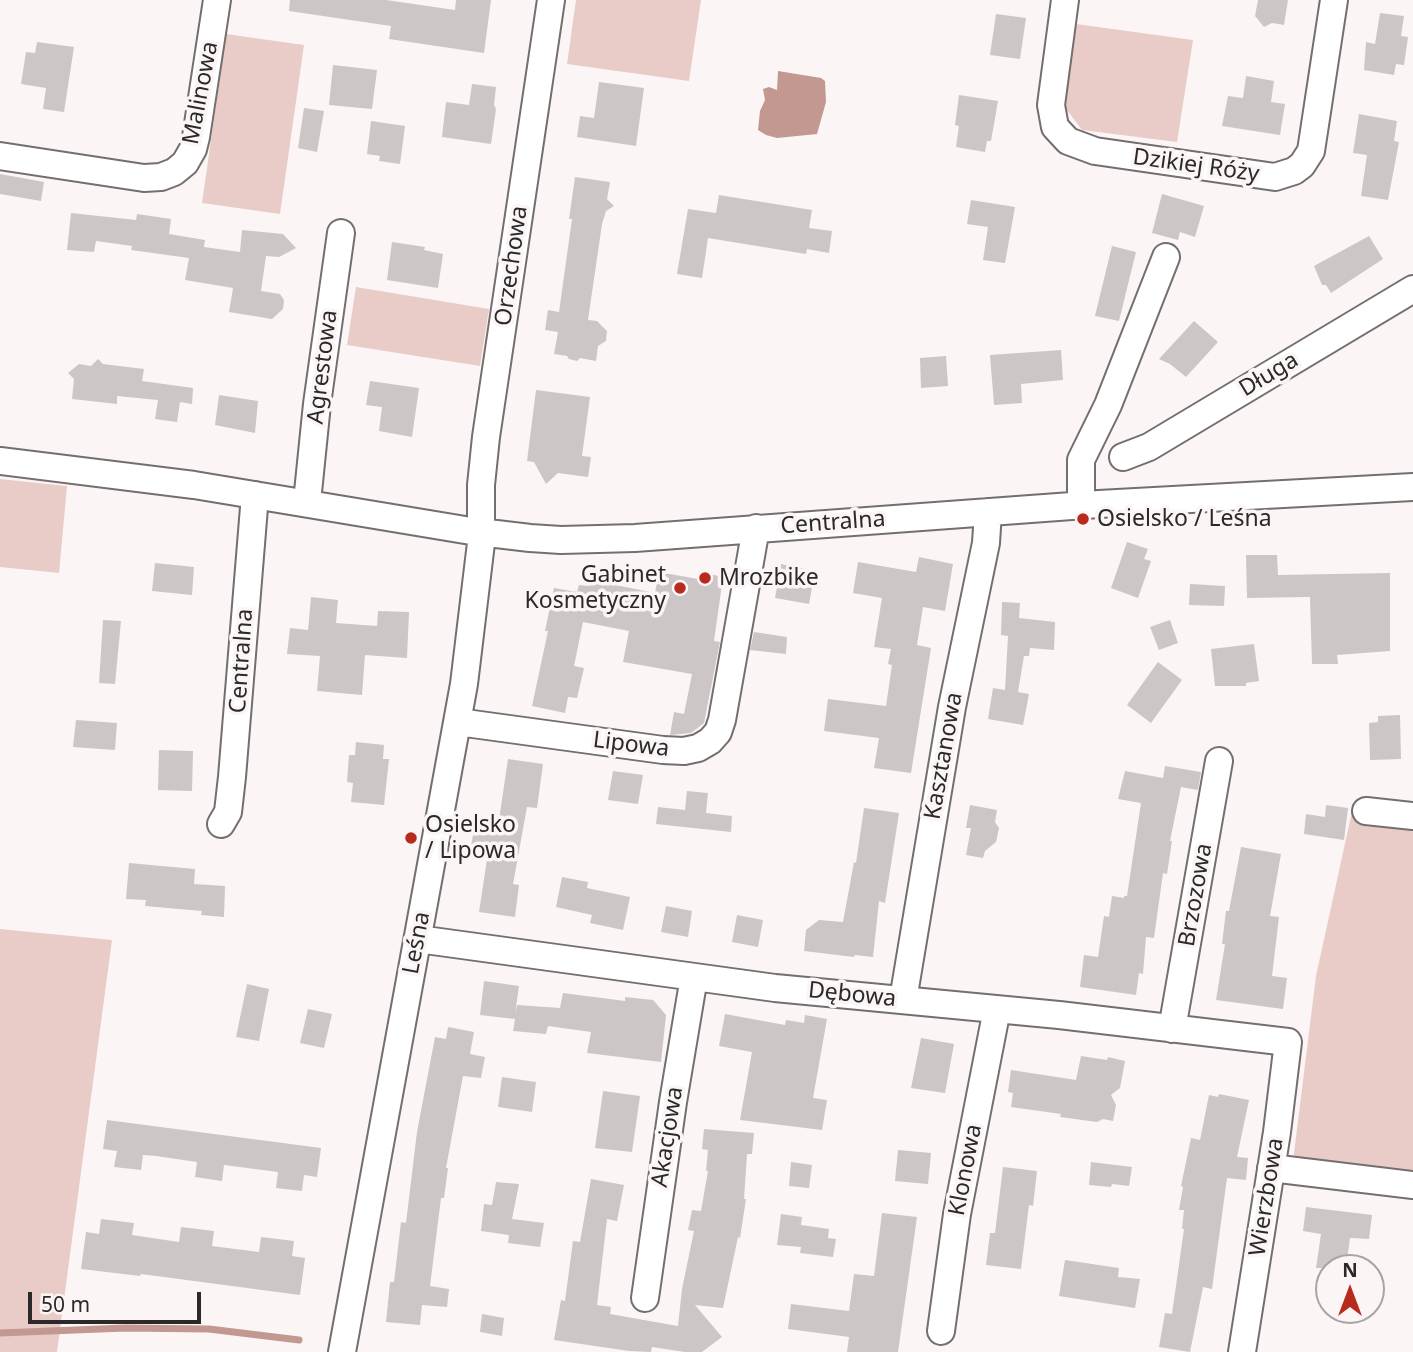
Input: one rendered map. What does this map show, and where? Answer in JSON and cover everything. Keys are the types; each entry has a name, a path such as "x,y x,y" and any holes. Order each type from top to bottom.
{"street":[{"name":"Malinowa","path":"0,156 145,178 161,177 174,172 185,163 193,149 217,0"},
{"name":"Orzechowa","path":"481,532 481,485 485,449 551,0"},
{"name":"Dzikiej Róży","path":"1065,0 1051,105 1055,127 1068,141 1095,151 1275,177 1294,171 1302,165 1311,151 1334,0"},
{"name":"Agrestowa","path":"307,502 317,404 341,233"},
{"path":"1081,505 1081,460 1108,405 1166,257"},
{"name":"Długa","path":"1123,457 1149,447 1413,289"},
{"name":"Centralna","path":"0,461 194,485 481,532 561,540 635,538 1081,505 1413,486"},
{"name":"Centralna","path":"221,824 228,812 232,777 255,495"},
{"name":"Kasztanowa","path":"903,1000 952,707 985,544 988,512"},
{"name":"Lipowa","path":"458,722 663,750 691,750 710,741 718,732 722,720 756,528"},
{"name":"Leśna","path":"342,1352 458,722 469,649 481,532"},
{"name":"Brzozowa","path":"1172,1029 1219,761"},
{"path":"1366,811 1413,816"},
{"name":"Dębowa","path":"418,939 775,988 997,1009 1288,1042"},
{"name":"Akacjowa","path":"645,1298 694,977"},
{"name":"Klonowa","path":"941,1331 957,1214 997,1009"},
{"name":"Wierzbowa","path":"1242,1352 1288,1042"},
{"path":"1271,1168 1413,1185"}],"shaded area":[{"path":"576,0 701,0 689,81 567,64"},
{"path":"1076,24 1193,40 1177,142 1082,130 1064,106"},
{"path":"226,34 304,45 280,214 202,203"},
{"path":"778,71 821,78 825,81 826,102 817,134 777,138 758,130 760,111 765,100 763,89 769,87 777,90"},
{"path":"356,287 489,309 480,366 347,345"},
{"path":"0,479 67,486 59,573 0,567"},
{"path":"1351,816 1413,823 1413,1175 1293,1161 1316,976"},
{"path":"0,929 112,940 57,1352 0,1352"}],"building":[{"path":"290,0 386,0 455,10 456,0 491,0 484,53 389,39 391,26 289,11"},
{"path":"1258,0 1288,0 1284,25 1272,23 1264,27 1255,16"},
{"path":"1380,13 1404,16 1401,36 1408,37 1404,65 1396,64 1394,75 1364,70 1366,42 1375,44"},
{"path":"996,14 1026,18 1020,59 990,55"},
{"path":"37,42 74,47 64,112 43,109 46,88 21,84 26,52 35,53"},
{"path":"333,65 377,70 372,109 329,105"},
{"path":"1246,76 1274,81 1271,102 1285,104 1280,135 1222,126 1228,96 1243,98"},
{"path":"599,82 644,88 636,146 577,137 580,116 594,118"},
{"path":"472,84 496,87 491,144 442,137 446,102 469,105"},
{"path":"959,95 998,101 991,141 987,141 985,152 956,147 959,126 955,125"},
{"path":"304,108 324,111 317,152 298,148"},
{"path":"1359,114 1397,121 1394,141 1399,142 1388,200 1361,196 1367,155 1353,153"},
{"path":"371,121 405,126 400,164 379,161 380,156 367,154"},
{"path":"0,174 44,182 41,201 0,194"},
{"path":"575,177 610,182 607,199 614,206 606,211 602,224 588,320 597,321 607,331 606,341 598,346 596,361 580,358 577,361 554,354 558,332 545,330 548,310 559,312"},
{"path":"1162,194 1204,206 1195,237 1180,232 1178,240 1152,233"},
{"path":"719,195 812,210 809,228 832,231 829,253 807,249 806,254 708,238 702,278 677,274 688,209 716,213"},
{"path":"971,200 1015,207 1005,263 983,260 988,227 967,224"},
{"path":"71,213 136,220 137,214 171,219 169,234 205,240 204,247 240,252 242,230 283,234 296,248 279,257 266,256 261,291 280,294 284,300 283,309 272,319 229,312 233,288 185,280 189,258 131,250 132,246 96,241 94,252 67,250"},
{"path":"1369,236 1383,259 1331,293 1326,285 1322,285 1314,266"},
{"path":"392,242 425,247 424,250 443,254 438,288 387,280"},
{"path":"1112,246 1136,252 1119,321 1095,316"},
{"path":"1194,321 1218,342 1186,377 1159,359"},
{"path":"1061,350 1063,380 1021,384 1022,403 994,405 990,355"},
{"path":"946,356 948,386 921,388 920,358"},
{"path":"98,359 103,364 144,369 142,381 193,388 192,404 180,402 177,422 155,419 158,400 117,396 117,404 72,399 74,379 68,373 79,364 91,366"},
{"path":"370,381 419,388 412,437 379,431 382,407 366,405"},
{"path":"536,390 590,397 582,456 591,457 588,477 558,473 546,484 534,462 527,461"},
{"path":"219,395 258,401 255,433 215,425"},
{"path":"1127,542 1148,549 1144,559 1151,561 1138,598 1111,588"},
{"path":"1246,555 1277,555 1278,575 1390,573 1390,651 1337,655 1338,664 1312,664 1310,597 1247,598"},
{"path":"919,557 953,564 945,611 923,607 917,645 931,648 911,773 874,768 879,738 824,731 828,699 886,706 892,665 888,664 891,649 874,647 882,598 853,593 858,562 916,572"},
{"path":"155,563 194,567 192,595 152,591"},
{"path":"781,564 815,571 809,604 775,598"},
{"path":"700,572 723,577 714,641 720,642 704,723 691,733 670,735 674,712 684,714 692,674 623,662 629,631 583,622 574,666 584,668 577,698 568,697 565,713 532,706 554,588 577,592 579,585 589,586 591,580 655,593 658,576 663,578 664,573 698,579"},
{"path":"1190,584 1225,586 1224,606 1189,605"},
{"path":"311,597 338,600 336,623 377,626 378,611 409,612 407,658 365,655 362,695 317,691 320,656 287,654 290,628 308,630"},
{"path":"1002,602 1020,603 1019,618 1055,622 1054,650 1030,648 1029,656 1024,656 1018,692 1029,694 1023,725 988,719 993,688 1005,690 1008,636 1001,635"},
{"path":"103,620 121,621 115,684 99,683"},
{"path":"1170,620 1178,643 1159,650 1150,627"},
{"path":"754,632 787,637 786,654 750,650"},
{"path":"1254,644 1259,681 1246,683 1246,686 1215,686 1211,649"},
{"path":"1158,662 1182,680 1151,723 1127,705"},
{"path":"1400,715 1401,759 1370,760 1369,723 1378,722 1378,716"},
{"path":"76,720 117,723 115,750 73,747"},
{"path":"356,742 384,745 383,759 389,759 384,805 351,802 353,783 347,782 349,755 355,755"},
{"path":"159,750 193,751 192,791 158,790"},
{"path":"508,759 543,764 537,808 527,807 513,884 519,885 515,917 479,912 488,853 470,850 477,816 499,820"},
{"path":"1165,766 1201,772 1198,790 1181,787 1170,841 1167,874 1163,873 1154,938 1146,937 1143,974 1139,973 1136,995 1080,987 1084,955 1098,957 1104,916 1109,917 1112,896 1127,896 1141,803 1118,799 1125,771 1163,778"},
{"path":"613,771 643,775 638,804 608,800"},
{"path":"687,791 708,793 706,813 732,816 731,832 656,824 658,807 685,810"},
{"path":"970,805 997,810 995,822 999,828 996,842 985,851 983,858 966,855 971,828 966,828"},
{"path":"1326,805 1348,808 1344,840 1304,834 1306,814 1325,817"},
{"path":"864,808 899,813 885,903 879,901 873,957 804,951 806,930 819,920 843,922"},
{"path":"1241,847 1281,854 1270,916 1279,917 1272,976 1287,978 1283,1009 1216,1000 1225,944 1222,944 1226,911 1229,911"},
{"path":"129,863 195,869 194,884 225,886 224,917 201,915 202,911 145,906 146,900 126,899"},
{"path":"562,877 588,882 587,888 630,897 623,930 590,923 592,915 556,907"},
{"path":"666,906 692,911 688,937 661,932"},
{"path":"737,915 763,920 758,947 732,942"},
{"path":"484,981 519,986 515,1014 517,1005 560,1008 563,993 625,1001 625,997 653,1000 666,1015 661,1062 587,1053 591,1032 548,1026 546,1034 513,1031 515,1019 480,1015"},
{"path":"247,984 269,989 259,1041 236,1037"},
{"path":"308,1009 332,1014 324,1048 300,1043"},
{"path":"725,1014 785,1025 786,1020 804,1023 805,1015 827,1019 813,1098 827,1100 822,1130 740,1120 752,1052 719,1046"},
{"path":"448,1027 474,1032 470,1054 485,1057 481,1078 463,1076 446,1168 444,1198 441,1198 430,1286 449,1289 447,1307 422,1305 420,1325 386,1322 401,1222 406,1223 417,1132 435,1037 446,1039"},
{"path":"921,1038 954,1044 945,1093 911,1088"},
{"path":"1081,1056 1125,1061 1120,1088 1111,1095 1116,1105 1113,1121 1103,1119 1097,1122 1060,1117 1061,1114 1011,1107 1013,1093 1008,1092 1011,1070 1076,1080"},
{"path":"502,1077 536,1082 532,1112 498,1107"},
{"path":"603,1091 640,1096 632,1152 595,1148"},
{"path":"1219,1094 1249,1100 1237,1157 1248,1158 1246,1180 1227,1178 1212,1289 1203,1287 1190,1352 1159,1347 1165,1313 1172,1314 1184,1229 1184,1210 1179,1210 1181,1186 1191,1138 1200,1140 1209,1095 1218,1097"},
{"path":"107,1120 321,1148 317,1177 304,1175 302,1191 276,1188 278,1172 224,1165 222,1181 195,1177 197,1162 156,1156 143,1155 141,1170 114,1167 117,1151 103,1149"},
{"path":"704,1129 754,1133 752,1154 747,1154 746,1199 740,1238 738,1237 723,1308 695,1305 722,1337 702,1352 652,1347 651,1352 629,1351 554,1340 561,1300 565,1301 573,1241 580,1242 591,1179 624,1185 617,1221 607,1219 597,1305 611,1307 610,1314 678,1326 682,1289 694,1231 688,1230 692,1210 701,1211 708,1171 708,1150 702,1149"},
{"path":"898,1150 931,1153 928,1184 895,1181"},
{"path":"791,1162 812,1165 809,1188 789,1186"},
{"path":"1091,1162 1132,1167 1129,1186 1089,1185"},
{"path":"1003,1167 1037,1171 1033,1206 1029,1205 1021,1269 986,1265 990,1233 995,1233"},
{"path":"496,1182 519,1184 512,1219 544,1223 540,1247 508,1243 509,1235 481,1231 484,1204 492,1205"},
{"path":"1306,1207 1372,1215 1369,1239 1350,1238 1348,1254 1318,1254 1321,1234 1303,1231"},
{"path":"882,1213 917,1217 898,1352 847,1352 849,1337 788,1329 791,1304 849,1311 854,1274 874,1276"},
{"path":"781,1214 802,1217 801,1225 829,1229 828,1238 836,1239 833,1257 800,1253 801,1247 777,1245"},
{"path":"101,1219 134,1223 132,1235 179,1242 181,1227 214,1231 212,1246 259,1252 261,1237 294,1241 292,1256 305,1258 300,1295 141,1274 81,1269 86,1232 99,1234"},
{"path":"1065,1260 1119,1268 1118,1277 1140,1279 1135,1308 1059,1296"},
{"path":"482,1314 504,1318 502,1336 480,1332"}],"waterway":[{"path":"0,1333 125,1328 209,1329 299,1340"}],"place":[{"name":"Osielsko / Leśna","path":"1083,519"},
{"name":"Mrozbike","path":"705,578"},
{"name":"Gabinet Kosmetyczny","path":"680,588"},
{"name":"Osielsko / Lipowa","path":"411,838"}]}
